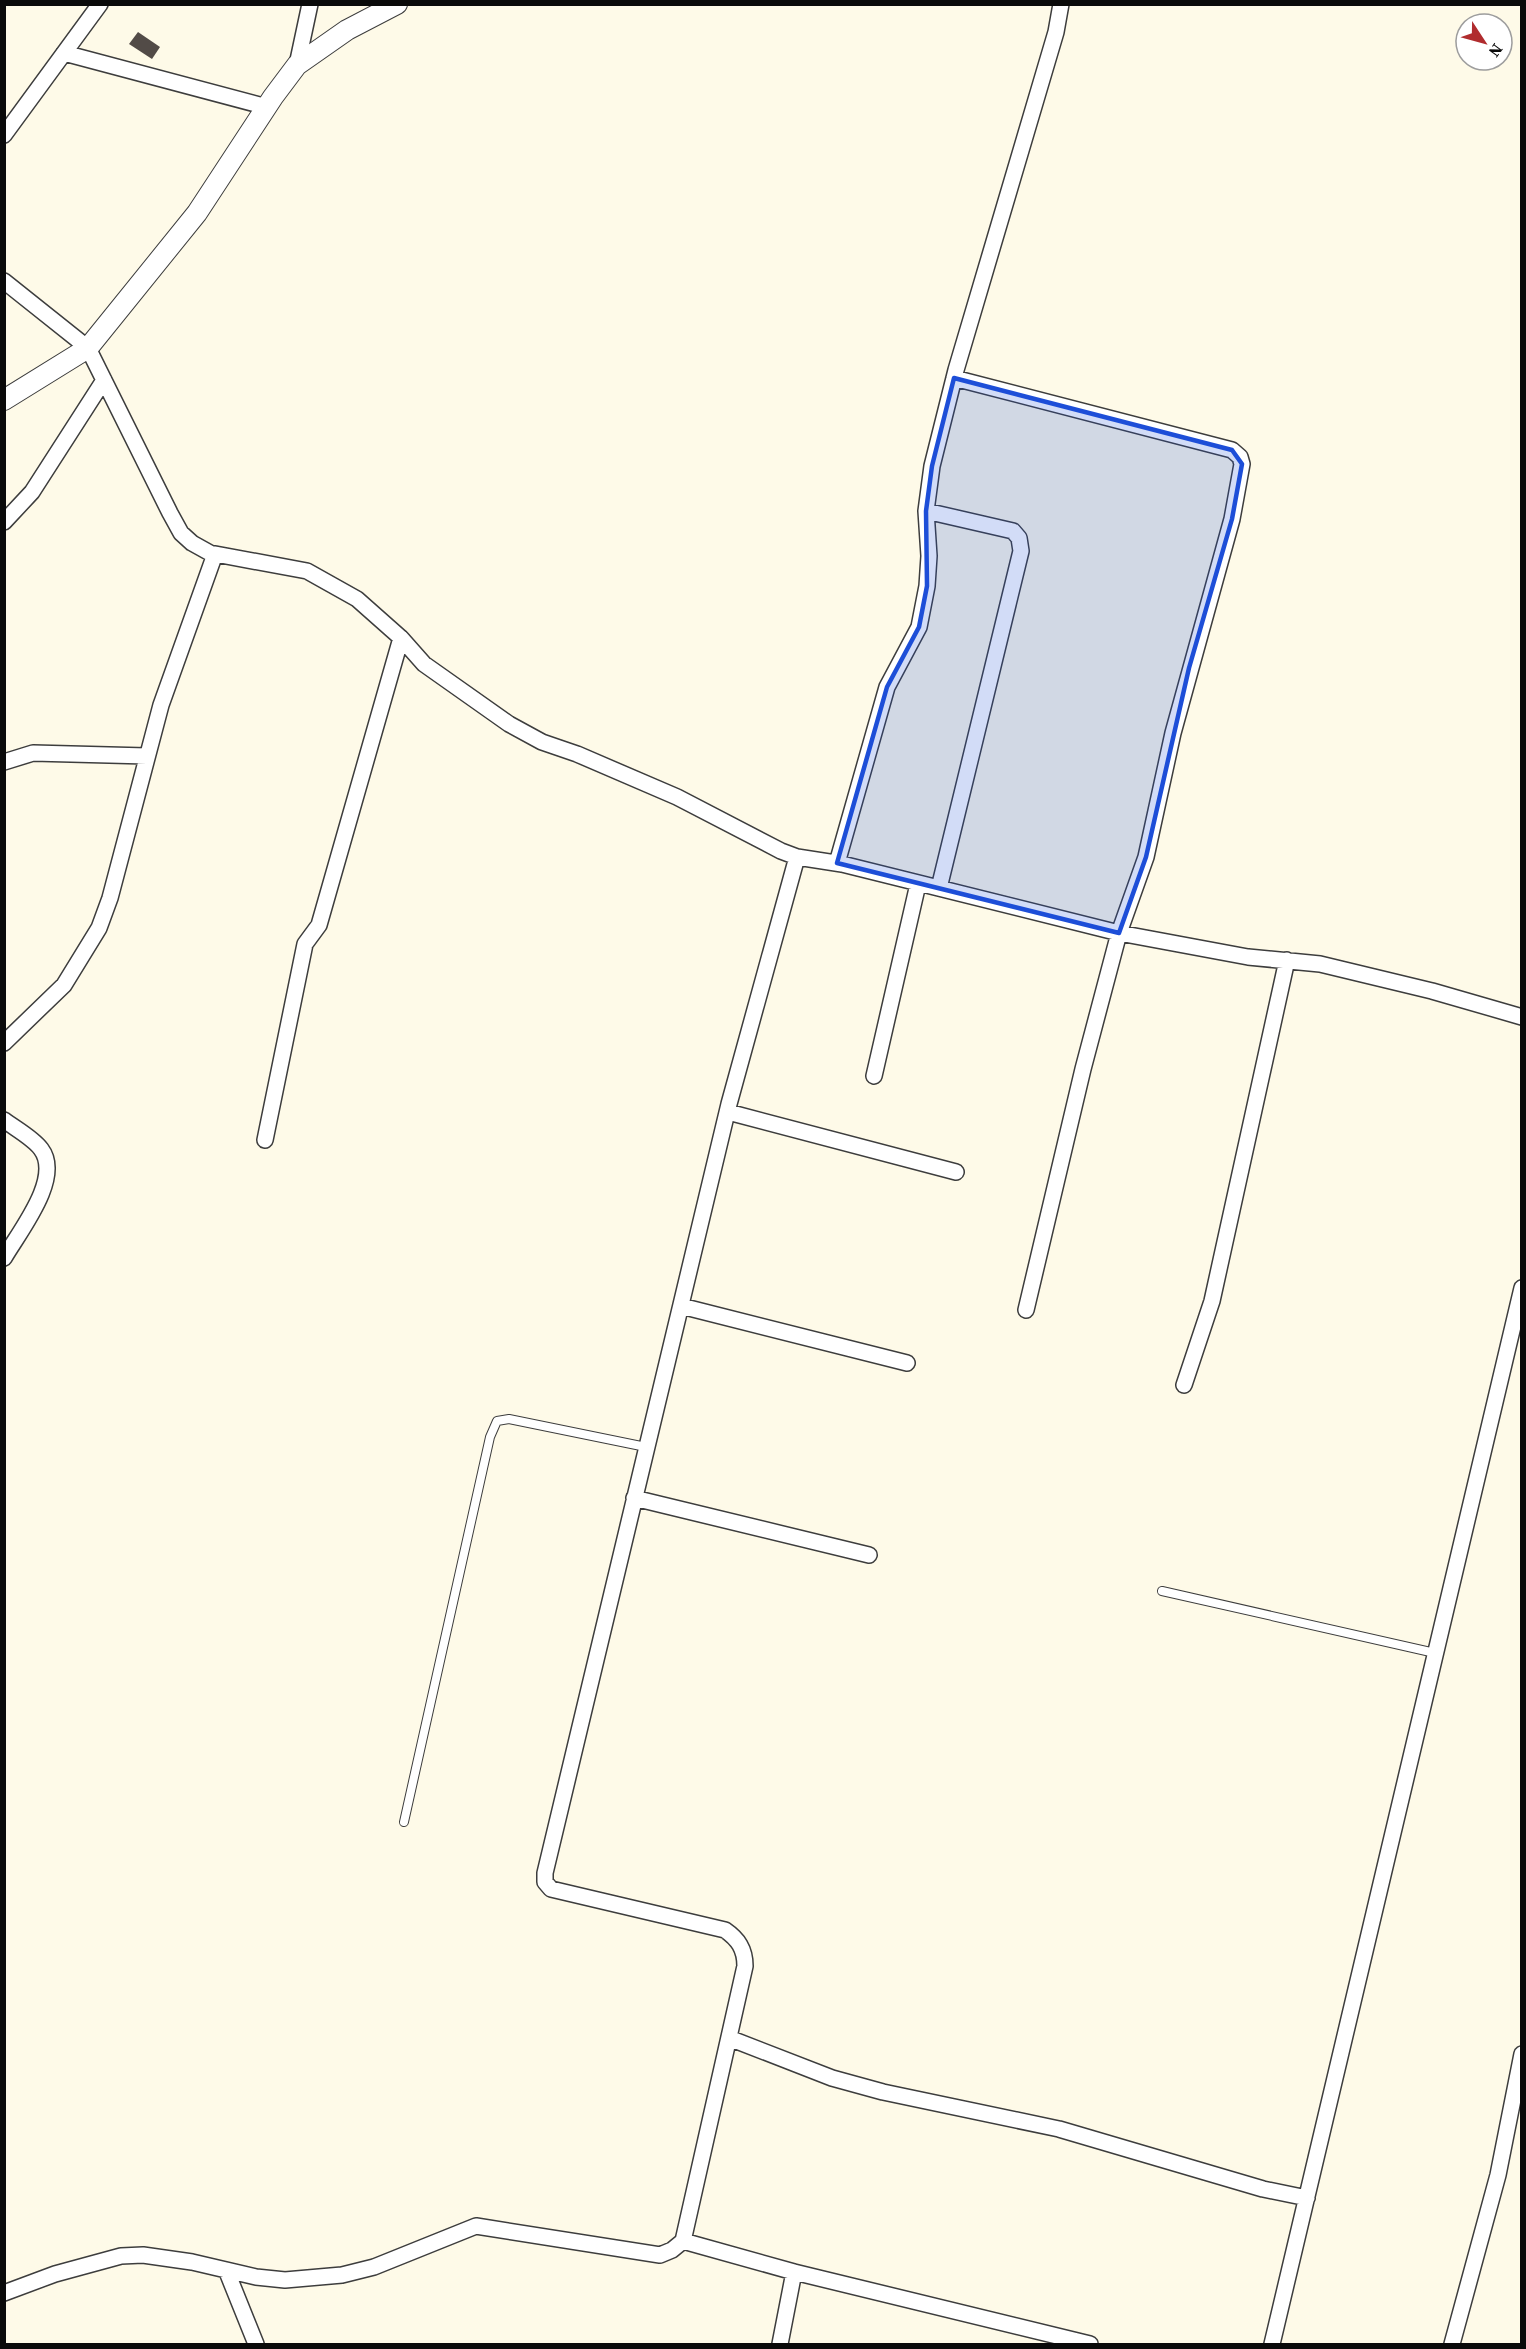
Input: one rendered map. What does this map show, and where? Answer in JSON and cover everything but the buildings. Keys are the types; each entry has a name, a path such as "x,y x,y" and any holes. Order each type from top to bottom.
{"street":[{"path":"4,135 100,4"},
{"path":"297,64 310,4"},
{"path":"4,400 88,348 197,213 297,64 347,30 397,4"},
{"path":"837,863 887,687 919,627 929,556 926,511 932,466 954,378 1056,32 1060,4"},
{"path":"64,53 267,107"},
{"path":"4,281 88,348 181,533 192,543 215,554 297,568 324,579 357,599 401,638 424,664 509,724 542,742 577,754 677,797 797,857 837,863 1119,933 1248,957 1287,960 1364,974 1521,1017"},
{"path":"954,378 1232,450 1240,457 1242,464 1232,519 1173,733 1146,857 1119,933 1083,1069 1026,1310"},
{"path":"4,522 37,485 104,380"},
{"path":"926,511 1013,531 1019,538 1021,551 939,888"},
{"path":"4,1043 64,985 99,928 110,898 161,705 215,554"},
{"path":"265,1140 306,944 320,925 401,638"},
{"path":"4,762 33,753 147,756"},
{"path":"4,2293 55,2274 121,2256 143,2255 192,2262 227,2272 285,2280 342,2275 374,2267 476,2226 651,2254 672,2250 683,2241 745,1966 745,1953 734,1936 725,1930 551,1889 545,1882 646,1447 728,1112 797,857"},
{"path":"874,1076 918,884"},
{"path":"1184,1385 1212,1300 1287,960"},
{"path":"728,1112 956,1172"},
{"path":"4,1120 40,1147 45,1156 48,1173 39,1200 4,1258"},
{"path":"1272,2344 1521,1288"},
{"path":"681,1306 907,1363"},
{"path":"634,1498 869,1555"},
{"path":"729,2038 832,2078 882,2092 1059,2129 1263,2189 1307,2198"},
{"path":"1452,2344 1498,2175 1521,2054"},
{"path":"683,2241 794,2272 1090,2344"},
{"path":"227,2272 256,2344"},
{"path":"780,2344 794,2272"}],"lane":[{"path":"404,1822 490,1437 497,1421 509,1419 646,1447"},
{"path":"1162,1591 1435,1653"}],"highlighted area":[{"path":"954,378 1232,450 1242,464 1232,519 1189,668 1146,857 1119,933 837,863 887,687 919,627 927,586 926,511 932,466"}]}
